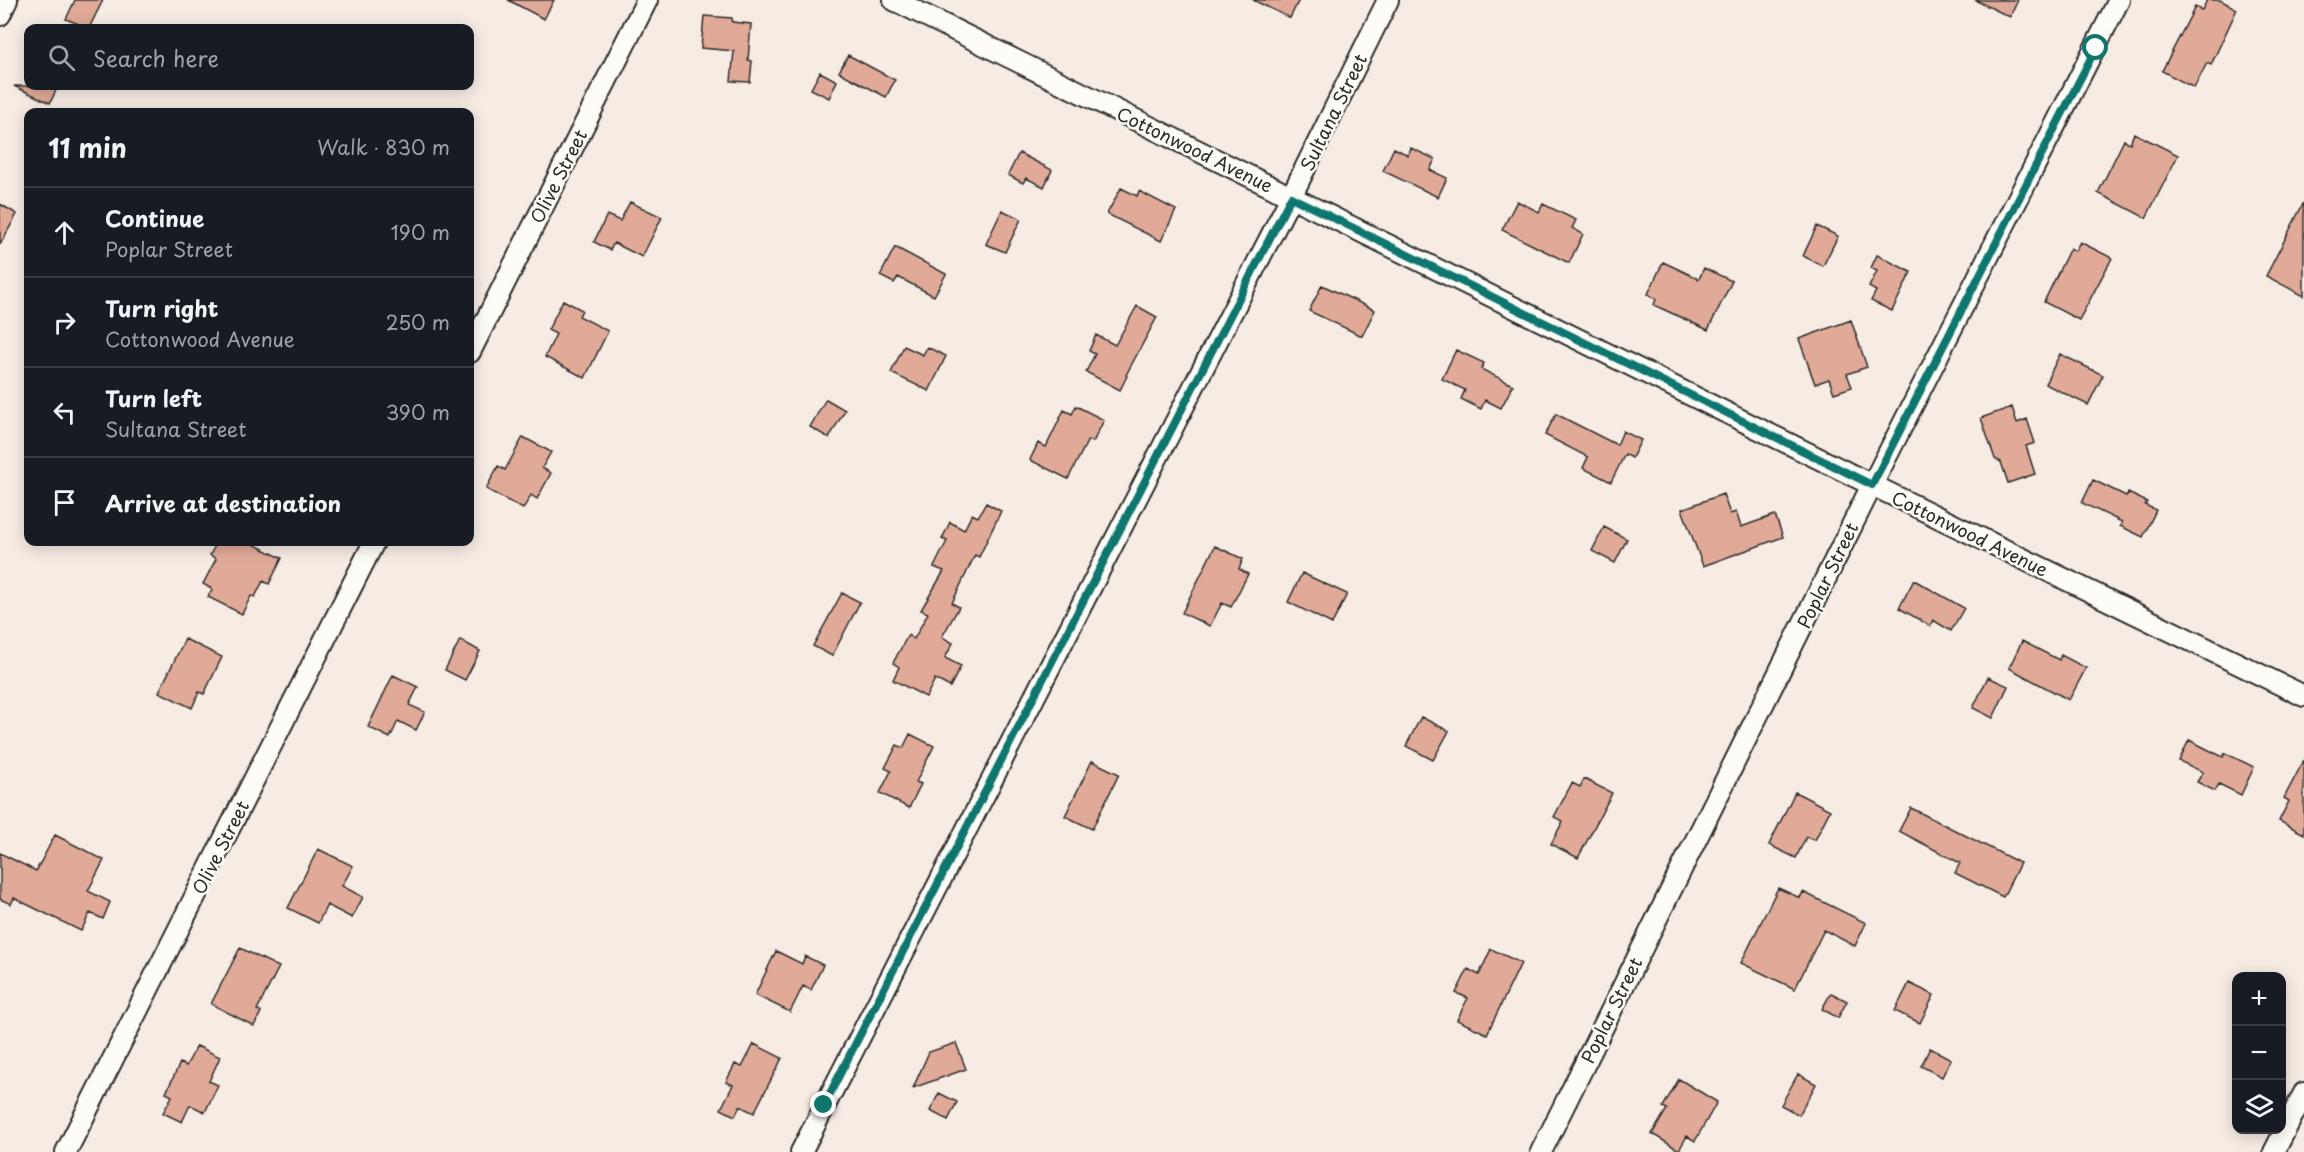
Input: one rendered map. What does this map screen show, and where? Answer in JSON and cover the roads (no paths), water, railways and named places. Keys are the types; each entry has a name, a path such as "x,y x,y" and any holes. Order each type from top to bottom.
{"street":[{"path":"0,15 7,0"},
{"name":"Olive Street","path":"474,344 647,0"},
{"name":"Cottonwood Avenue","path":"894,0 1872,485 2304,696"},
{"name":"Sultana Street","path":"801,1152 1291,197 1388,0"},
{"name":"Poplar Street","path":"1541,1152 1872,485 2120,0"},
{"name":"Olive Street","path":"66,1152 372,546"},
{"path":"2274,1152 2304,1093"}]}
